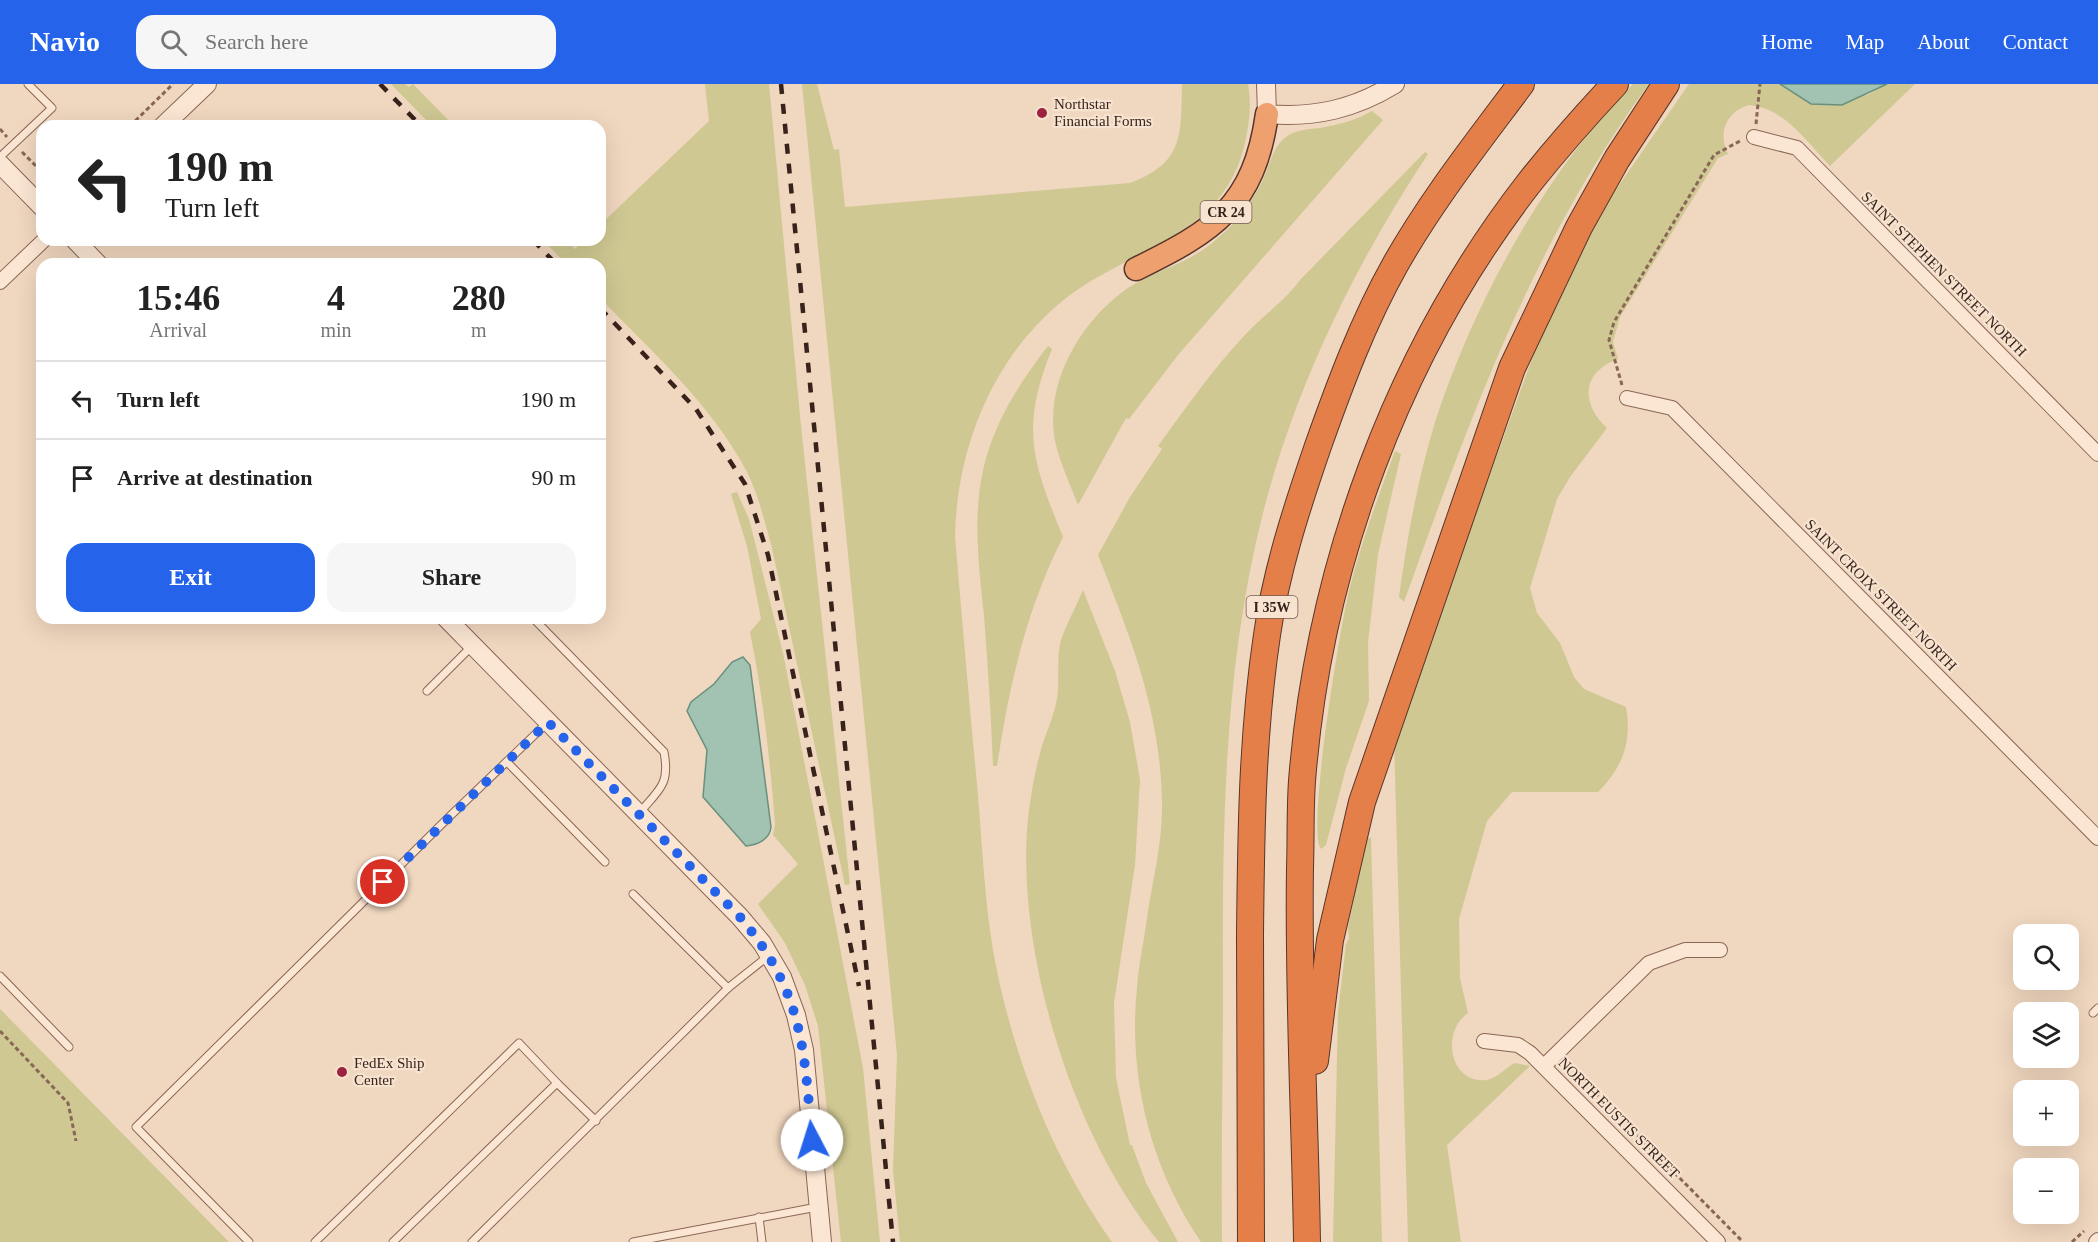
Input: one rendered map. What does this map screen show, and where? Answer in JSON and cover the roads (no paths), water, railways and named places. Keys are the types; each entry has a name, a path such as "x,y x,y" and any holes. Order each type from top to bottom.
{"highway":[{"name":"I 35W","path":"1251,1242 1252,787 1258,701 1267,631 1285,551 1335,398 1361,333 1394,266 1464,159 1521,84"},
{"path":"1307,1242 1298,969 1302,784 1320,648 1338,571 1382,441 1414,369 1442,317 1483,249 1528,185 1615,84"},
{"path":"1306,1160 1320,1010 1344,871 1362,802 1512,369 1544,297 1617,159 1666,84"},
{"name":"CR 24","path":"1136,269 1188,244 1210,228 1229,209 1256,164 1267,114"}],"street":[{"path":"169,120 207,84"},
{"name":"CR 24","path":"1266,84 1267,114"},
{"path":"1267,114 1294,116 1338,110 1373,98 1395,84"},
{"name":"SAINT STEPHEN STREET NORTH","path":"1754,137 1797,148 2098,454"},
{"path":"0,164 36,201"},
{"path":"0,282 38,246"},
{"path":"81,246 92,258"},
{"name":"SAINT CROIX STREET NORTH","path":"1627,398 1672,408 2098,838"},
{"path":"452,624 740,917 769,955 782,977 796,1015 804,1050 822,1242"},
{"path":"1544,1066 1649,963 1685,950 1720,950"},
{"name":"NORTH EUSTIS STREET","path":"1484,1041 1518,1046 1544,1066 1718,1242"}],"lane":[{"path":"28,84 52,108 40,120"},
{"path":"0,158 36,123"},
{"path":"539,624 664,752 668,771 663,786 638,814"},
{"path":"427,691 472,645"},
{"path":"249,1242 136,1127 548,722"},
{"path":"507,762 605,862"},
{"path":"633,894 728,988"},
{"path":"472,1242 728,988 769,955"},
{"path":"0,976 69,1047"},
{"path":"315,1242 519,1043 596,1121"},
{"path":"393,1242 557,1083"},
{"path":"633,1242 819,1207"},
{"path":"759,1217 762,1242"}],"railway":[{"path":"380,84 415,120"},
{"path":"781,84 893,1242"},
{"path":"539,246 550,258"},
{"path":"606,314 696,409 745,484 768,555 859,986"}],"place":[{"name":"Northstar Financial Forms","path":"1042,113"},
{"name":"FedEx Ship Center","path":"342,1072"}]}
